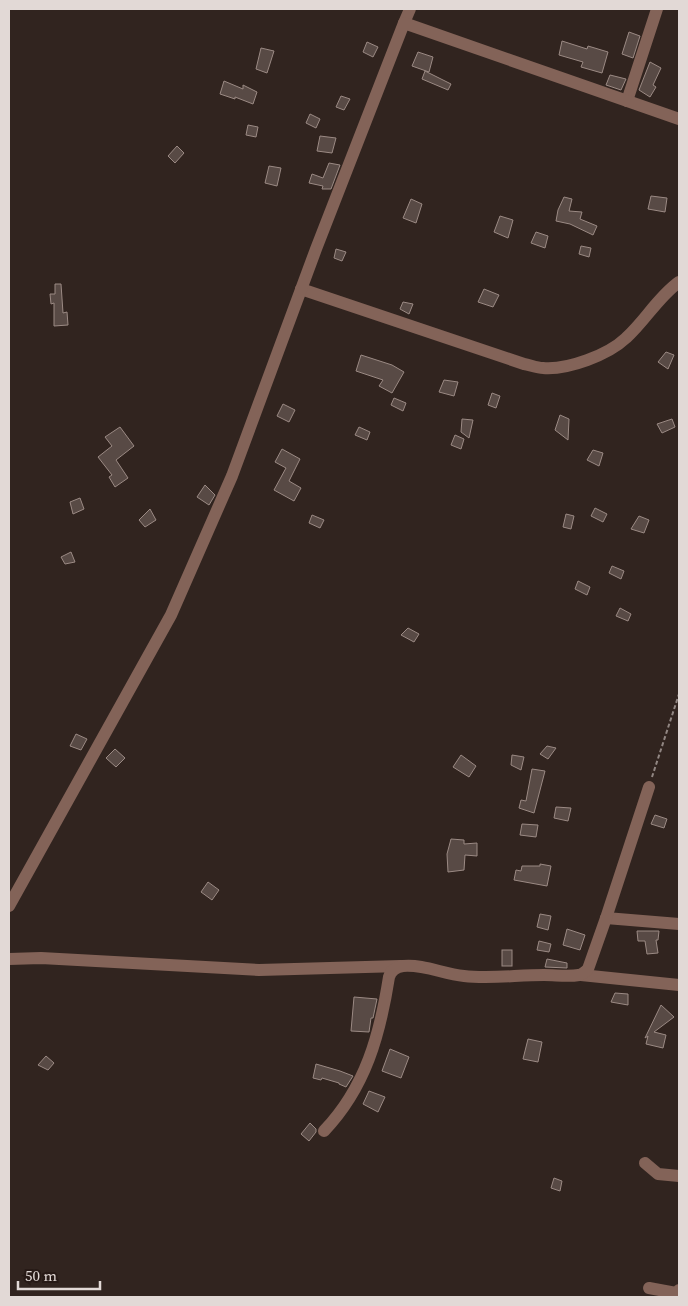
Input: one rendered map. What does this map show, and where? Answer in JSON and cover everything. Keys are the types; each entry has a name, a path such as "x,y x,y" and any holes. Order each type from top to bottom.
{"street":[{"path":"9,906 171,615 232,476 301,289 410,9"},
{"path":"628,101 657,9"},
{"path":"404,23 679,119"},
{"path":"301,289 524,364 544,368 578,363 617,345 626,338 679,282"},
{"path":"580,975 588,968 649,787"},
{"path":"606,918 679,924"},
{"path":"9,958 41,958 259,970 401,966 481,977 580,975 679,985"},
{"path":"324,1131 351,1097 362,1078 380,1021 388,976 391,971 401,966"},
{"path":"645,1163 658,1174 679,1176"},
{"path":"649,1288 676,1292 679,1290"}],"path":[{"path":"649,787 679,694"}],"building":[{"path":"629,32 640,36 633,58 622,54"},
{"path":"562,41 587,49 588,46 608,52 602,73 581,67 583,62 559,55"},
{"path":"367,42 378,47 373,57 363,52"},
{"path":"261,48 274,51 267,73 256,69"},
{"path":"418,52 433,57 429,72 412,66"},
{"path":"650,62 661,68 653,85 656,87 650,97 639,90"},
{"path":"425,71 451,84 448,90 422,79"},
{"path":"610,75 626,79 621,90 606,85"},
{"path":"224,81 243,89 243,85 257,92 253,104 220,94"},
{"path":"341,96 350,99 344,110 336,107"},
{"path":"310,114 320,119 316,128 306,123"},
{"path":"248,125 258,127 256,137 246,135"},
{"path":"320,136 336,138 332,153 317,151"},
{"path":"177,146 184,153 175,163 168,156"},
{"path":"329,163 340,165 331,189 322,189 323,186 309,183 312,174 323,178"},
{"path":"269,166 281,168 277,186 265,183"},
{"path":"651,196 667,198 665,212 648,209"},
{"path":"564,197 572,199 569,211 582,212 580,219 597,226 593,235 570,224 556,221 558,210"},
{"path":"411,199 422,204 416,223 403,218"},
{"path":"500,216 513,220 508,238 494,232"},
{"path":"536,232 548,236 545,248 531,243"},
{"path":"581,246 591,248 589,257 579,254"},
{"path":"336,249 346,252 342,261 334,258"},
{"path":"55,284 61,284 63,313 67,312 68,325 54,326 54,303 51,304 50,294 55,294"},
{"path":"484,289 499,295 493,307 478,302"},
{"path":"403,302 413,304 409,314 400,309"},
{"path":"666,352 674,355 668,369 658,362"},
{"path":"361,355 392,365 404,372 392,393 379,386 383,380 356,371"},
{"path":"444,380 458,382 454,396 439,392"},
{"path":"492,393 500,396 496,408 488,405"},
{"path":"394,398 406,403 403,411 391,405"},
{"path":"283,404 295,410 289,422 277,416"},
{"path":"560,415 569,419 568,440 555,430"},
{"path":"462,419 473,420 469,438 461,432"},
{"path":"672,419 675,427 662,433 657,424"},
{"path":"120,427 134,446 116,460 128,478 115,487 109,477 112,475 98,457 112,446 105,437"},
{"path":"359,427 370,432 367,440 355,435"},
{"path":"455,435 464,439 461,449 451,445"},
{"path":"282,449 300,459 289,481 301,488 294,501 274,490 286,468 275,462"},
{"path":"593,450 603,453 599,466 587,460"},
{"path":"205,485 215,495 209,505 197,497"},
{"path":"80,498 84,509 73,514 70,502"},
{"path":"595,508 607,514 603,522 591,516"},
{"path":"150,509 156,520 145,527 139,520"},
{"path":"566,514 574,516 571,529 563,527"},
{"path":"312,515 324,520 320,528 309,523"},
{"path":"639,516 649,520 644,533 631,529"},
{"path":"71,552 75,562 65,564 61,557"},
{"path":"612,566 624,571 621,579 609,573"},
{"path":"578,581 590,587 587,595 575,589"},
{"path":"620,608 631,614 628,621 616,616"},
{"path":"408,628 419,634 414,642 401,635"},
{"path":"76,734 87,739 81,750 70,746"},
{"path":"547,746 556,748 548,759 540,754"},
{"path":"115,749 125,758 116,767 106,758"},
{"path":"461,755 476,766 469,777 453,767"},
{"path":"512,755 524,757 521,770 511,765"},
{"path":"532,769 545,771 534,813 519,808 521,800 526,801"},
{"path":"556,807 571,808 568,821 554,818"},
{"path":"655,815 667,819 664,828 651,824"},
{"path":"522,824 538,825 536,837 520,835"},
{"path":"451,839 464,840 464,844 477,843 477,856 465,855 464,870 448,872 447,854"},
{"path":"540,864 551,866 547,886 514,880 516,870 521,871 522,866 540,866"},
{"path":"208,882 219,890 212,900 201,892"},
{"path":"540,914 551,916 548,930 537,927"},
{"path":"567,929 585,935 580,950 563,945"},
{"path":"637,931 659,931 658,940 656,940 658,953 647,954 645,941 638,941"},
{"path":"539,941 551,944 549,952 537,950"},
{"path":"502,950 512,950 512,966 502,966"},
{"path":"547,959 567,963 567,968 545,967"},
{"path":"615,993 628,994 628,1005 611,1002"},
{"path":"354,997 377,999 369,1032 351,1031"},
{"path":"661,1005 674,1017 654,1032 666,1035 663,1048 646,1044 648,1036 645,1038"},
{"path":"528,1039 542,1042 538,1062 523,1059"},
{"path":"390,1049 409,1057 401,1078 382,1071"},
{"path":"46,1056 54,1063 48,1070 38,1065"},
{"path":"316,1064 353,1076 346,1087 322,1078 321,1080 313,1078"},
{"path":"369,1091 385,1097 378,1112 363,1104"},
{"path":"310,1123 316,1129 316,1132 309,1141 301,1134"},
{"path":"554,1178 562,1181 560,1191 551,1188"}]}
